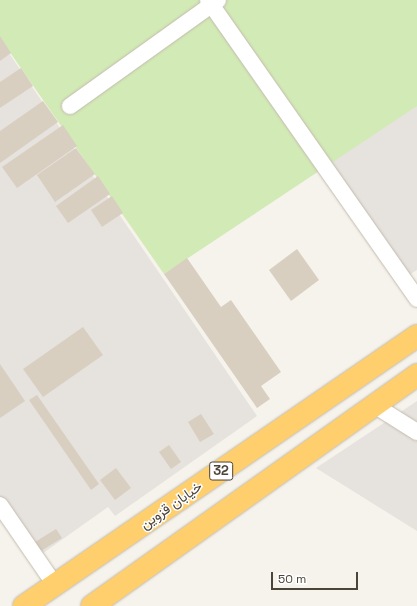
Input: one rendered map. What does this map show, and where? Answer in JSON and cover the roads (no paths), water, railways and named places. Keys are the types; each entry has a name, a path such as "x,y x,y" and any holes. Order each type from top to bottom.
{"highway":[{"name":"خیابان قزوین","path":"24,606 417,336"},
{"name":"32","path":"92,606 417,375"}],"street":[{"path":"70,106 212,2 417,299"},
{"path":"374,405 417,432"},
{"path":"0,506 55,585"}]}
